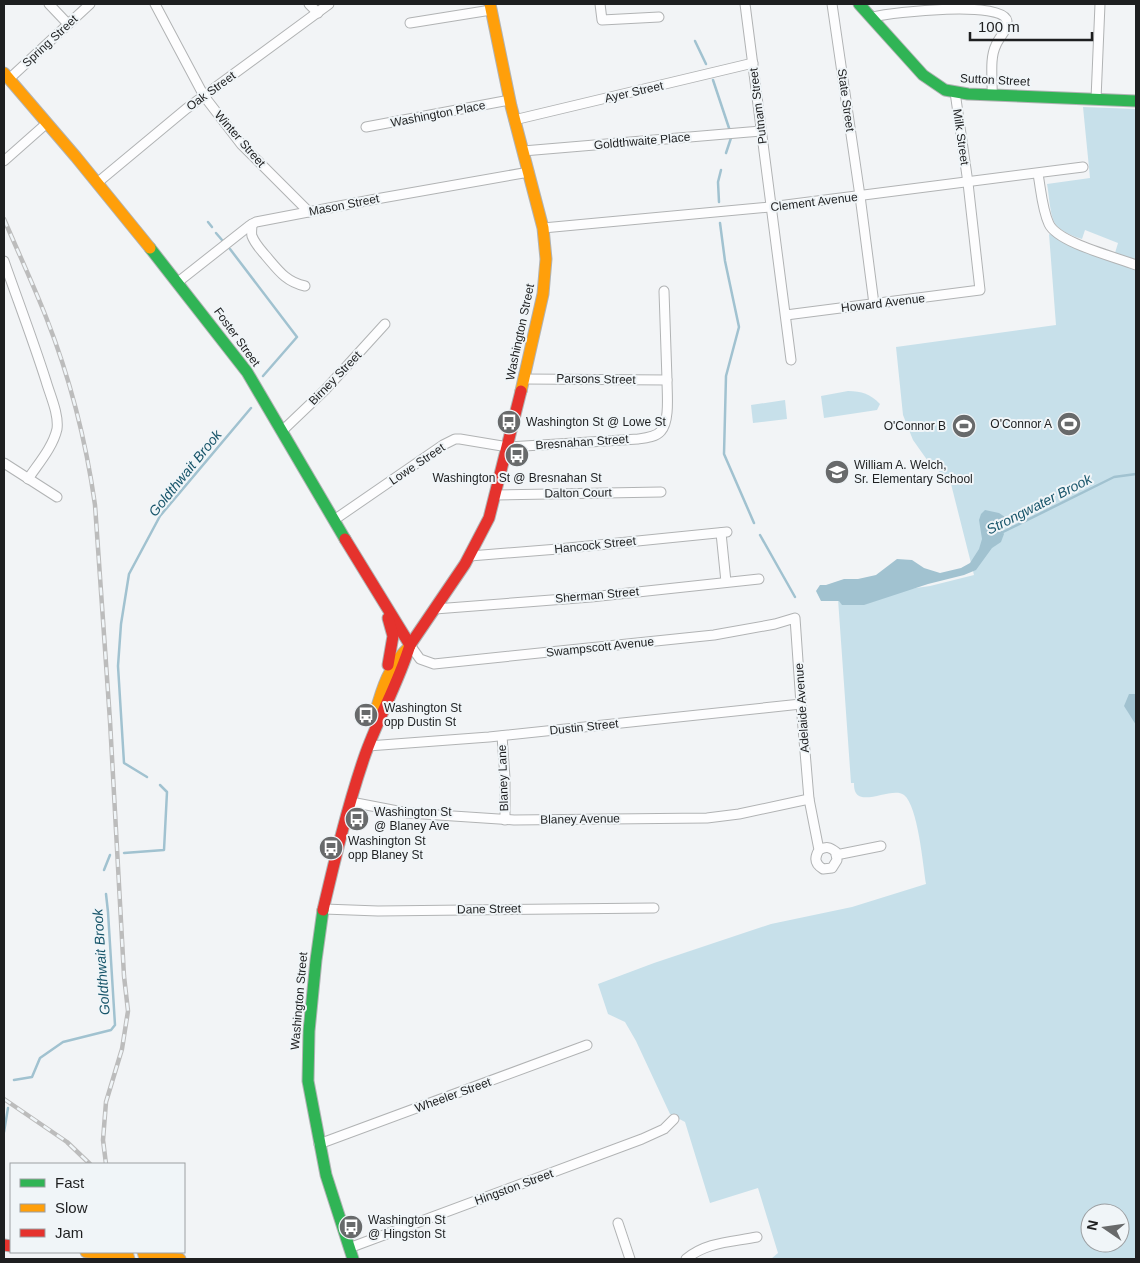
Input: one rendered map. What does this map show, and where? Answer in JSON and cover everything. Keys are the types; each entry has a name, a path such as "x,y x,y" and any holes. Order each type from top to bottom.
{"main road":[{"name":"Sutton Street","path":"860,4 923,75 936,86 954,92 992,95 1136,100"},
{"name":"Washington Street","path":"368,746 404,664 410,645 470,556 486,524 496,495 508,447 543,294 546,259 543,228 514,120 491,7"},
{"name":"Foster Street","path":"6,76 178,282 247,372 410,645"},
{"path":"384,603 393,636 384,681"},
{"name":"Washington Street","path":"351,1254 326,1175 310,1095 307,1065 316,960 334,862 368,746 384,681 398,654 410,645"},
{"path":"99,1253 180,1259"}],"street":[{"path":"49,4 68,24"},
{"name":"Spring Street","path":"6,76 90,4"},
{"name":"Winter Street","path":"155,4 204,96 241,144 309,212"},
{"path":"309,4 318,13"},
{"name":"Oak Street","path":"97,183 204,96 329,4"},
{"path":"600,4 602,20 659,17"},
{"name":"Putnam Street","path":"745,4 791,360"},
{"name":"State Street","path":"832,4 874,304"},
{"path":"1096,99 1100,4"},
{"path":"873,17 938,6 982,5 997,7 1005,14 1008,22 993,53 992,95"},
{"path":"410,23 491,7"},
{"name":"Ayer Street","path":"514,120 753,63"},
{"name":"Milk Street","path":"954,92 968,183 980,290"},
{"name":"Washington Place","path":"366,127 510,100"},
{"path":"4,161 47,123"},
{"name":"Goldthwaite Place","path":"523,150 761,132"},
{"name":"Clement Avenue","path":"543,228 770,207 1083,168"},
{"name":"Mason Street","path":"178,282 252,224 529,172"},
{"path":"1038,174 1046,214 1054,230 1076,244 1136,265"},
{"path":"252,224 252,236 257,246 272,264 290,281 305,286"},
{"path":"4,261 6,273 32,339 53,402 57,425 50,446 28,479"},
{"name":"Howard Avenue","path":"786,315 980,290"},
{"path":"664,291 667,380"},
{"name":"Birney Street","path":"282,431 325,390 386,324"},
{"name":"Parsons Street","path":"524,379 667,380"},
{"name":"Bresnahan Street","path":"508,447 638,439 656,435 661,431 665,423 667,380"},
{"name":"Lowe Street","path":"334,520 455,439 468,439 508,447"},
{"path":"4,463 56,497"},
{"name":"Dalton Court","path":"496,495 660,492"},
{"name":"Hancock Street","path":"470,556 724,533 726,582"},
{"name":"Sherman Street","path":"435,609 591,597 759,579"},
{"name":"Swampscott Avenue","path":"410,645 420,659 434,664 714,635 776,624 795,618"},
{"name":"Adelaide Avenue","path":"795,618 800,704 809,799 819,850"},
{"name":"Dustin Street","path":"368,746 502,736 800,704"},
{"name":"Blaney Lane","path":"502,736 505,820"},
{"name":"Blaney Avenue","path":"351,802 408,813 505,820 707,818 739,814 809,799"},
{"path":"836,855 881,846"},
{"path":"824,847 830,848 836,855 837,860 832,868 822,869 816,862 816,854 819,850 824,847"},
{"name":"Dane Street","path":"324,909 378,911 654,908"},
{"name":"Wheeler Street","path":"319,1144 587,1046"},
{"name":"Hingston Street","path":"351,1254 642,1139 664,1129 674,1119"},
{"path":"618,1223 630,1259"},
{"path":"686,1259 700,1249 709,1246 757,1237"}],"shaded area":[{"path":"1083,107 1136,109 1136,261 1115,253 1118,243 1085,230 1082,239 1076,237 1059,228 1053,218 1047,184 1090,178"},
{"path":"1049,234 1136,270 1136,1259 771,1259 778,1253 758,1188 710,1203 685,1122 670,1114 636,1041 625,1022 608,1014 598,984 771,924 852,907 926,884 919,836 909,801 904,795 898,793 860,796 855,792 854,783 851,783 838,599 930,586 974,575 950,480 930,464 913,440 903,415 896,347 1056,325"},
{"path":"848,391 862,392 869,395 880,404 877,410 824,418 821,396"},
{"path":"785,400 787,419 753,423 751,405"},
{"path":"985,510 999,513 1005,517 1001,529 1004,534 1001,542 992,548 976,570 864,605 842,605 839,601 821,601 816,591 820,585 844,579 858,579 876,575 897,559 912,560 924,568 940,573 961,568 970,563 979,549 982,539 979,520"},
{"path":"1129,694 1136,694 1136,725 1124,706"}],"waterway":[{"name":"Strongwater Brook","path":"695,41 706,64"},
{"name":"Strongwater Brook","path":"713,80 730,131"},
{"name":"Strongwater Brook","path":"726,153 731,138"},
{"name":"Strongwater Brook","path":"719,202 718,182 721,170"},
{"name":"Goldthwait Brook","path":"208,222 212,227"},
{"name":"Strongwater Brook","path":"720,223 725,261 739,327 726,376 724,454 754,523"},
{"name":"Goldthwait Brook","path":"216,233 222,240"},
{"name":"Goldthwait Brook","path":"230,249 297,337 263,376"},
{"name":"Goldthwait Brook","path":"147,777 124,763 118,666 121,624 129,574 160,516 251,408"},
{"name":"Strongwater Brook","path":"1001,533 1114,477 1136,474"},
{"name":"Strongwater Brook","path":"760,535 795,597"},
{"name":"Goldthwait Brook","path":"124,853 164,850 167,792 160,785"},
{"name":"Goldthwait Brook","path":"104,870 110,855"},
{"name":"Goldthwait Brook","path":"14,1080 32,1077 40,1058 63,1042 111,1030 115,1025 106,894"},
{"name":"Goldthwait Brook","path":"4,1132 8,1108"}],"railway":[{"path":"4,219 41,305 63,363 82,433 95,505 110,721 124,976 128,1011 122,1049 106,1102 103,1140 106,1163"},
{"path":"4,1099 67,1142 89,1163"},
{"path":"135,1253 137,1259"}],"traffic: fast":[{"path":"859,4 923,75 945,90 968,94 1136,101"},
{"path":"150,248 247,372 345,539"},
{"path":"323,910 309,1031 308,1081 326,1175 353,1259"}],"traffic: slow":[{"path":"490,4 511,106 543,228 546,259 543,294 521,391"},
{"path":"4,73 150,248"},
{"path":"375,714 392,669 410,646"},
{"path":"99,1253 180,1259"}],"traffic: jam":[{"path":"410,645 465,564 489,518 521,391"},
{"path":"345,539 410,645"},
{"path":"388,618 393,636 388,665"},
{"path":"323,910 347,815 364,758 400,674 410,645"},
{"path":"4,1245 10,1246"}],"place":[{"name":"Washington St @ Lowe St","path":"509,422"},
{"name":"O'Connor A","path":"1069,424"},
{"name":"O'Connor B","path":"964,426"},
{"name":"Washington St @ Bresnahan St","path":"517,455"},
{"name":"William A. Welch, Sr. Elementary School","path":"837,472"},
{"name":"Washington St opp Dustin St","path":"366,715"},
{"name":"Washington St @ Blaney Ave","path":"357,819"},
{"name":"Washington St opp Blaney St","path":"331,848"},
{"name":"Washington St @ Hingston St","path":"351,1227"}]}
